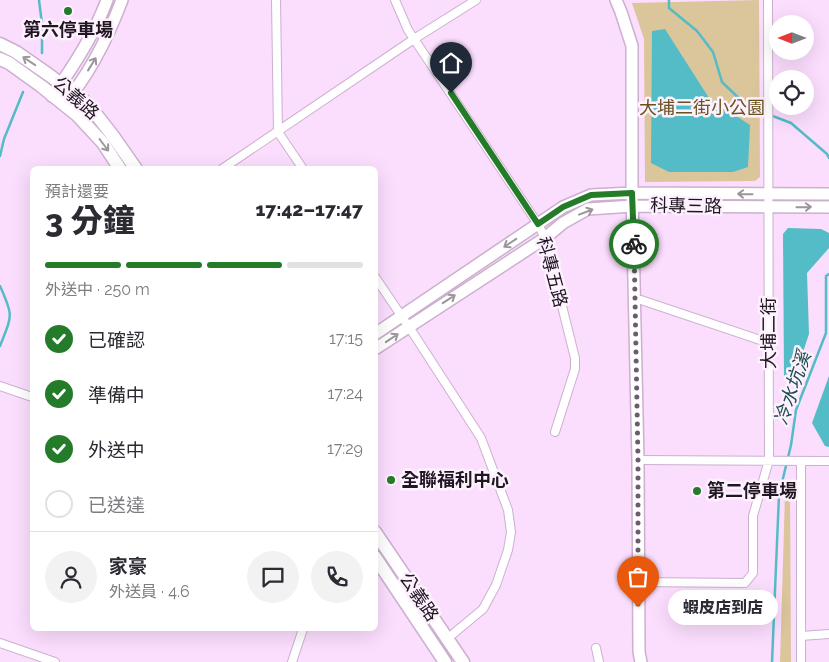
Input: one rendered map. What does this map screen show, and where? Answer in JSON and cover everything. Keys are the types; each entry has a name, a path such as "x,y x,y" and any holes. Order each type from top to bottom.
{"main road":[{"name":"公義路","path":"0,44 16,52 49,74 60,84 77,115 103,143 118,166"},
{"name":"公義路","path":"0,59 17,69 52,96 88,104 134,166"},
{"name":"公義路","path":"378,536 462,662"},
{"name":"公義路","path":"378,562 445,662"}],"street":[{"path":"52,96 72,68 107,0"},
{"path":"69,99 92,64 110,31 122,0"},
{"path":"276,0 278,132 301,166"},
{"name":"科專五路","path":"395,0 414,39 538,224 545,238 575,358 576,369 555,432"},
{"path":"227,166 414,39 476,0"},
{"path":"616,0 632,46 632,193 638,460 637,582 641,662"},
{"name":"大埔二街","path":"637,582 745,582 753,573 753,516 773,461 770,343 768,0"},
{"name":"科專三路","path":"378,346 406,322 538,224 563,207 591,195 632,193 829,194"},
{"name":"科專三路","path":"378,333 406,322 545,238 563,223 588,209 633,206 829,207"},
{"path":"378,281 481,438 508,510 511,532 508,550 496,585 483,609 447,639"},
{"path":"634,300 641,300 770,343"},
{"path":"0,386 30,396"},
{"path":"638,460 829,461"},
{"path":"798,461 801,662"},
{"path":"292,662 302,631"},
{"path":"801,636 829,634"},
{"path":"0,643 55,662"},
{"path":"596,648 599,662"}],"green space":[{"name":"大埔二街小公園","path":"759,0 760,177 755,181 645,182 644,39 632,3"},
{"path":"790,489 791,662 780,662 785,494"}],"shaded area":[{"path":"665,29 709,98 750,125 748,167 733,172 669,172 651,163 652,31"},
{"path":"788,228 821,229 829,233 829,248 807,273 809,334 799,364 784,377 783,234"},
{"path":"829,376 829,447 825,446 812,423"}],"waterway":[{"path":"39,0 42,24 42,53"},
{"name":"冷水坑溪","path":"669,0 669,8 697,31 713,52 722,82 747,106 791,123 827,154 829,158"},
{"path":"0,156 4,139 23,92"},
{"name":"冷水坑溪","path":"772,662 779,495 791,445 796,410 826,333 826,276 829,274"},
{"path":"0,286 8,304 10,316 0,346"}],"way so far":[{"path":"634,244 638,460 638,607"}],"place":[{"name":"第六停車場","path":"68,11"},
{"name":"全聯福利中心","path":"391,480"},
{"name":"第二停車場","path":"697,491"},
{"name":"蝦皮店到店","path":"638,607"}],"route":[{"path":"451,93 538,224 563,207 591,195 632,193 634,244"}]}
